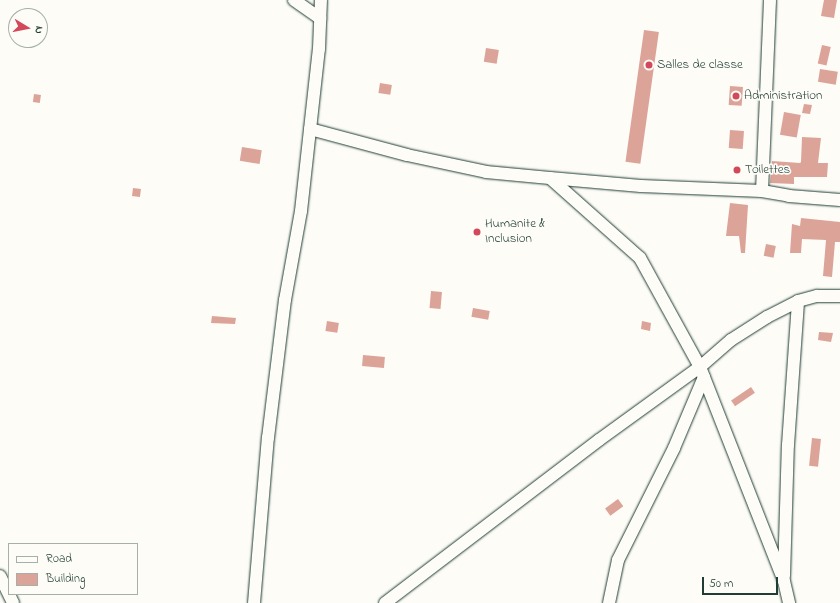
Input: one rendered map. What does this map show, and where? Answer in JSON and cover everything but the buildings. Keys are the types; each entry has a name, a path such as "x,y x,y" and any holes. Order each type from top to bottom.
{"street":[{"path":"294,0 320,18"},
{"path":"254,603 268,438 285,300 302,211 321,0"},
{"path":"762,191 770,0"},
{"path":"310,129 407,155 486,172 641,186 762,191 789,196 840,200"},
{"path":"550,178 640,258 702,372 784,581 789,603"},
{"path":"385,603 599,440 702,372 731,340 767,317 798,302 817,296 840,296"},
{"path":"784,581 788,445 798,302"},
{"path":"609,603 618,560 674,448 702,372"},
{"path":"0,576 8,593"}],"place":[{"name":"Salles de classe","path":"649,65"},
{"name":"Administration","path":"736,96"},
{"name":"Toilettes","path":"737,170"},
{"name":"Humanite & Inclusion","path":"477,232"}]}
